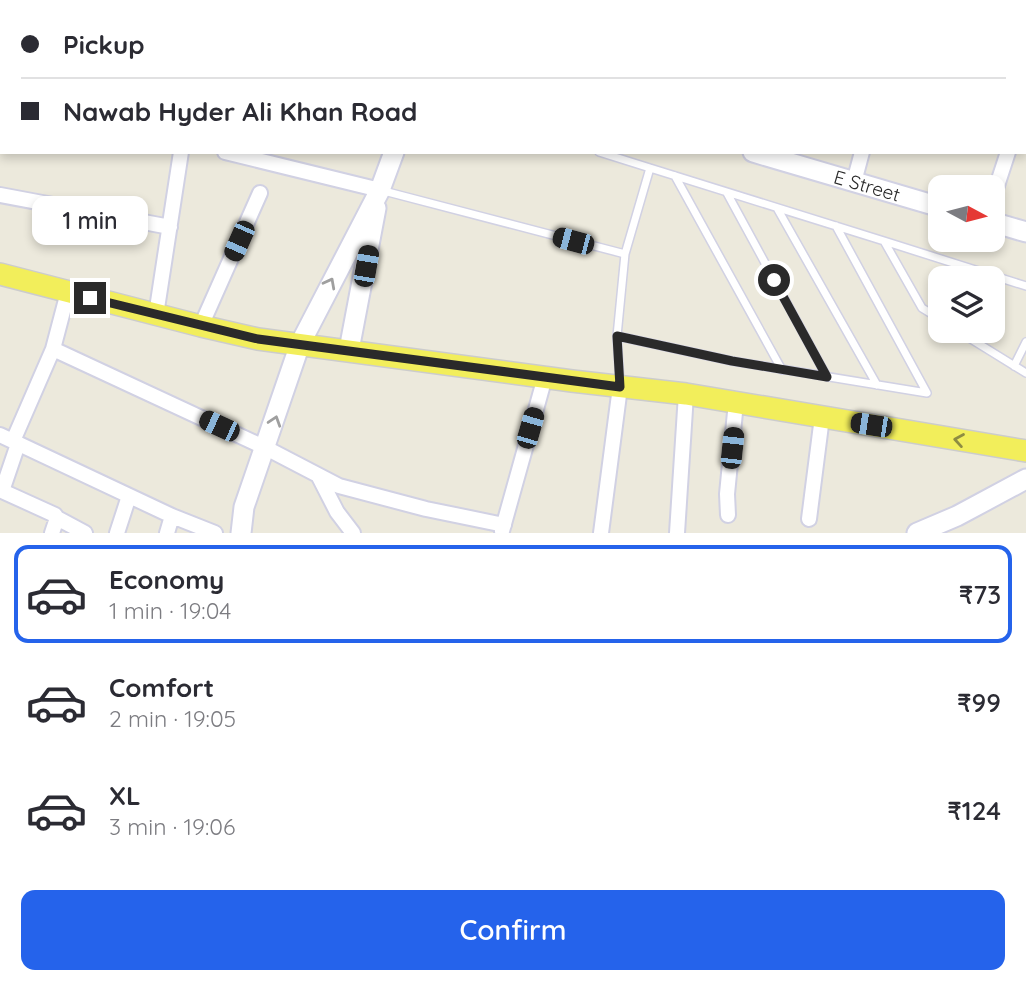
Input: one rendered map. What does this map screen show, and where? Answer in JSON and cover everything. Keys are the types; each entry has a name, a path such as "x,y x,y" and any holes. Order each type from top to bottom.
{"main road":[{"path":"0,274 201,327 258,339 686,394 822,417 1023,445"}],"street":[{"path":"156,315 181,154"},
{"path":"245,154 276,157 380,190"},
{"path":"241,533 244,507 300,344 380,190 393,154"},
{"name":"E Street","path":"760,154 928,204"},
{"path":"854,182 861,154"},
{"path":"1000,175 1007,154"},
{"path":"349,350 380,190"},
{"path":"201,327 260,193"},
{"path":"0,195 170,227"},
{"path":"1005,226 1026,232"},
{"path":"68,292 53,349 10,440 2,491 55,515 85,533"},
{"path":"53,349 266,448 339,486 503,529 545,377"},
{"path":"601,533 620,387"},
{"path":"677,533 686,394"},
{"path":"728,515 727,494 736,402"},
{"path":"809,519 822,417"},
{"path":"10,440 172,516 215,533"},
{"path":"318,475 337,512 352,533"},
{"path":"917,533 957,524 1026,479"},
{"path":"117,533 129,496"},
{"path":"167,533 172,516"},
{"path":"52,533 57,518"}],"lane":[{"path":"605,154 1026,286"},
{"path":"620,387 617,336 625,254 650,168"},
{"path":"675,176 782,370"},
{"path":"380,190 625,254"},
{"path":"727,192 827,377"},
{"path":"776,208 877,385"},
{"path":"617,336 732,361 927,393 836,226"},
{"path":"884,241 922,308 928,312"},
{"path":"1014,366 1026,342"},
{"path":"977,343 1026,373"}],"route":[{"path":"90,298 258,339 572,382 620,387 617,336 732,361 827,377 774,280"}]}
